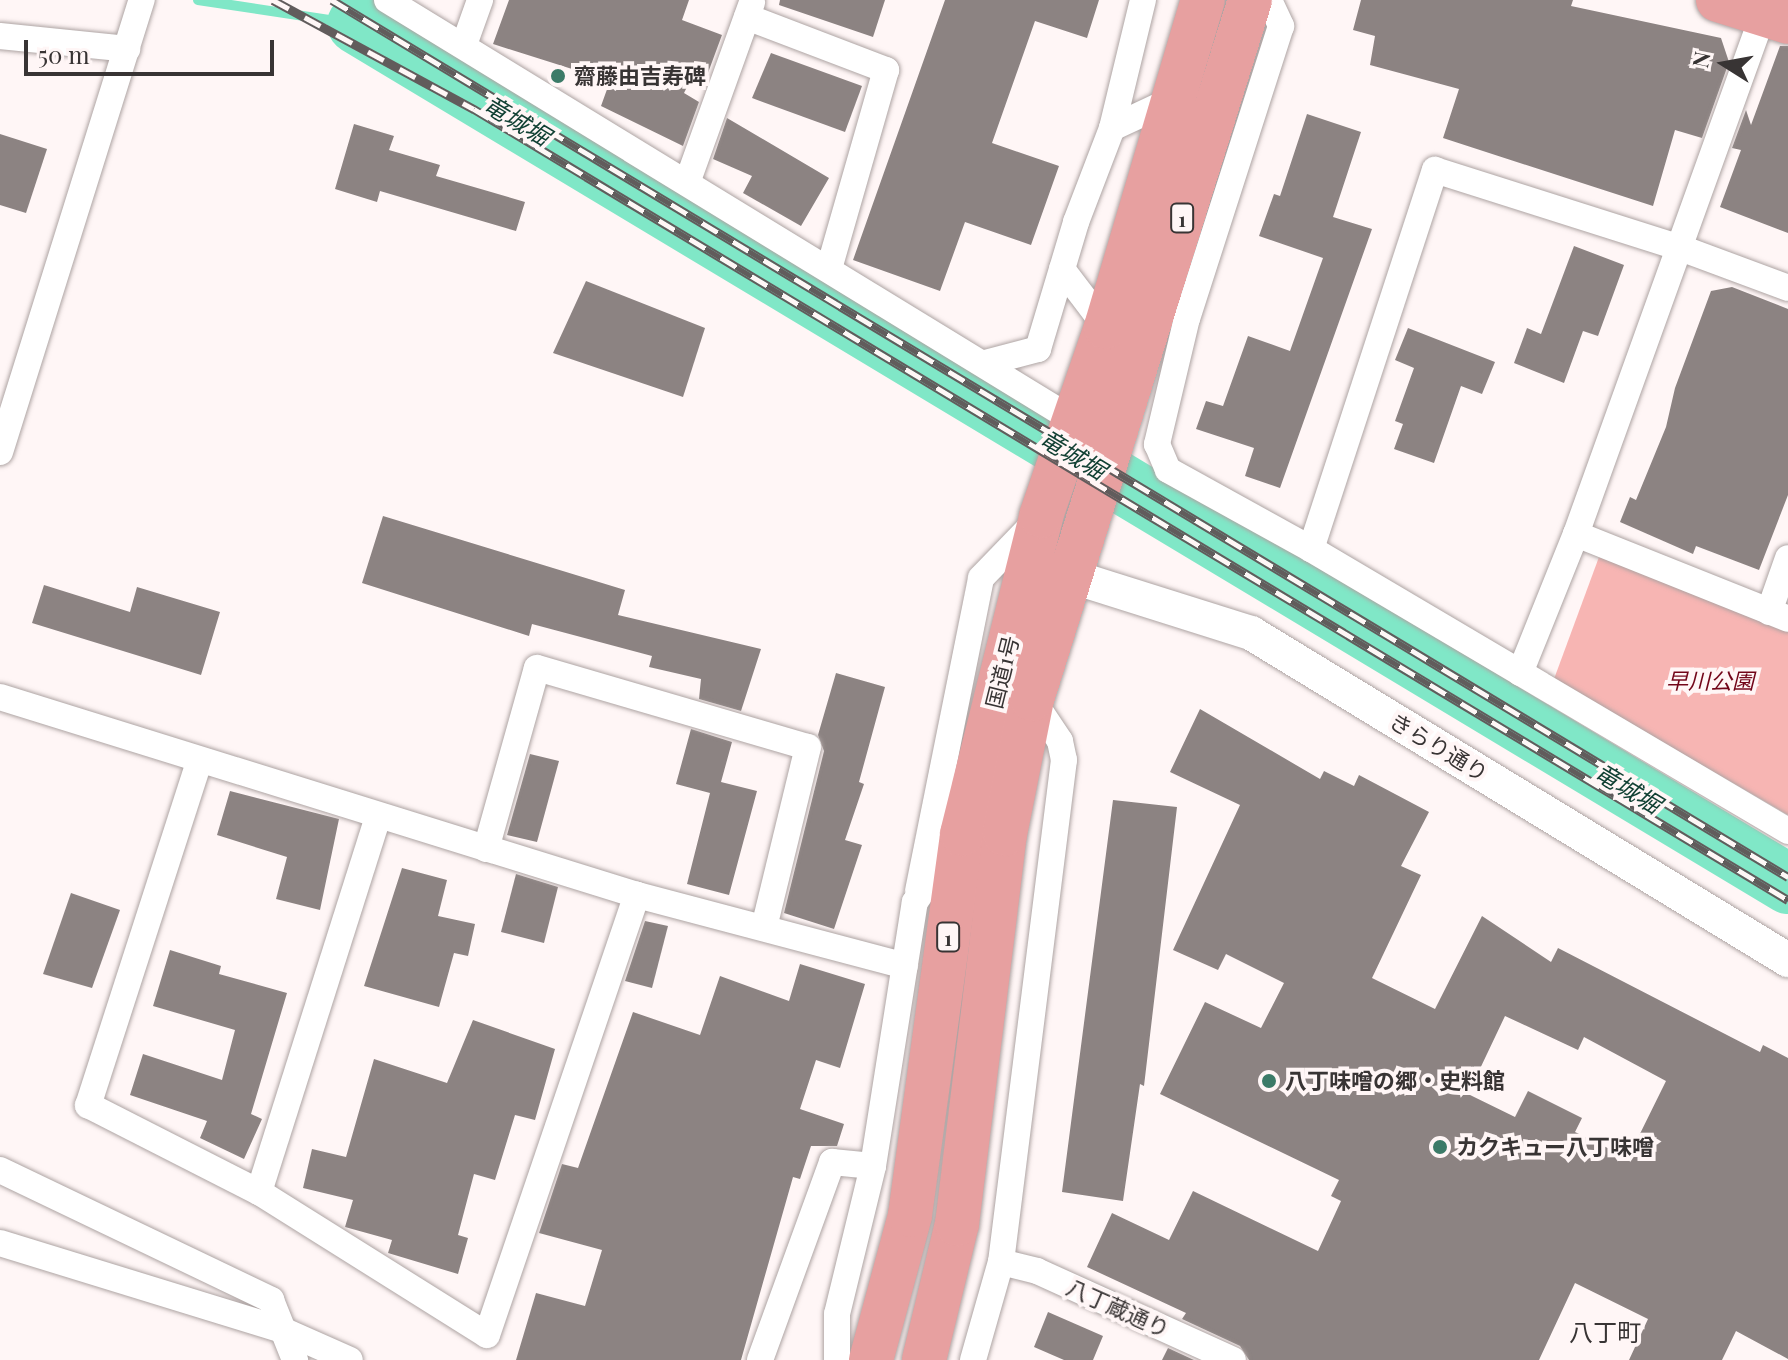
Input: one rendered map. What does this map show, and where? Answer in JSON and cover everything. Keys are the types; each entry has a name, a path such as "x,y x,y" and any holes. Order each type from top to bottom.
{"highway":[{"name":"国道1号","path":"1125,333 1176,98 1203,0"},
{"name":"国道1号","path":"924,1360 957,1224 1005,834 1032,699 1070,576 1094,429 1125,333 1223,87 1250,0"},
{"path":"1718,0 1775,18"},
{"name":"国道1号","path":"871,1360 910,1215 962,834 1041,516 1094,429"}],"street":[{"path":"0,452 142,0"},
{"path":"387,0 1094,429"},
{"path":"464,45 480,0"},
{"path":"985,363 1038,349 1062,269 1112,128 1143,0"},
{"path":"1269,0 1281,26 1187,318 1157,444 1168,470 1311,549 1788,831"},
{"path":"687,183 750,8 886,70 829,269"},
{"path":"1520,673 1576,534 1678,247 1775,18"},
{"path":"0,36 127,49"},
{"path":"1223,87 1243,143"},
{"path":"1112,128 1176,98"},
{"path":"1311,549 1435,170 1678,247 1788,288"},
{"path":"1062,269 1125,333 1187,318"},
{"path":"825,1360 873,1166 915,902 981,578 1041,516"},
{"path":"1576,534 1779,615 1788,558"},
{"name":"きらり通り","path":"1070,576 1251,633 1788,960"},
{"path":"486,849 537,668 808,747 764,928"},
{"path":"0,697 199,762 637,895 905,966"},
{"path":"973,1360 1001,1262 1064,760 1060,741 1032,699"},
{"path":"199,762 88,1105 259,1192 487,1335 637,895"},
{"path":"259,1192 378,817"},
{"path":"915,902 962,834"},
{"path":"760,1360 832,1162 873,1166"},
{"path":"0,1170 271,1300 295,1360"},
{"path":"0,1243 282,1330 350,1360"},
{"name":"八丁蔵通り","path":"1001,1262 1037,1271 1230,1359"},
{"path":"837,1314 837,1360"}],"green space":[{"name":"早川公園","path":"1599,557 1788,630 1788,815 1554,679"}],"building":[{"path":"509,0 689,0 682,20 722,35 705,81 692,77 684,93 699,102 683,146 601,106 610,81 493,44"},
{"path":"780,0 885,0 873,37 779,5"},
{"path":"945,0 1099,0 1087,38 1035,21 992,143 1059,166 1031,245 965,222 940,291 853,260"},
{"path":"1361,0 1573,0 1571,6 1721,38 1729,62 1702,138 1675,130 1653,206 1443,138 1459,89 1370,65 1375,36 1353,30"},
{"path":"1780,46 1788,46 1788,233 1720,207 1741,150 1732,148 1746,110 1751,125"},
{"path":"771,53 862,86 845,132 752,98"},
{"path":"1307,114 1361,132 1333,217 1372,229 1280,488 1245,476 1254,448 1196,429 1206,401 1223,406 1248,336 1290,351 1323,258 1259,236 1274,194 1280,196"},
{"path":"727,118 829,178 801,226 743,193 752,176 713,159"},
{"path":"354,124 394,136 389,150 440,165 436,176 525,202 516,231 380,191 377,202 335,189"},
{"path":"0,134 47,149 26,213 0,205"},
{"path":"1574,246 1624,265 1598,336 1583,331 1564,383 1514,363 1527,328 1541,334"},
{"path":"586,281 705,328 683,397 553,353"},
{"path":"1732,287 1788,309 1788,495 1759,570 1696,546 1693,554 1620,522 1630,497 1636,500 1666,427 1675,388 1711,291"},
{"path":"1408,328 1495,362 1482,394 1461,386 1434,463 1394,449 1403,424 1395,421 1414,368 1395,360"},
{"path":"383,516 625,590 618,615 761,649 741,711 699,699 701,679 649,667 652,656 532,624 529,636 362,583"},
{"path":"44,585 130,612 137,587 220,612 201,675 32,623"},
{"path":"836,673 885,687 859,782 864,784 845,840 862,845 834,929 784,913 824,751 818,735"},
{"path":"1200,709 1320,779 1324,771 1354,786 1359,775 1429,812 1401,866 1421,875 1372,978 1435,1009 1482,916 1551,962 1558,948 1760,1052 1763,1045 1788,1058 1788,1359 1736,1331 1722,1360 1629,1360 1648,1319 1575,1283 1539,1360 1249,1360 1240,1346 1182,1319 1186,1313 1087,1267 1112,1213 1169,1240 1193,1191 1318,1251 1341,1201 1331,1196 1339,1180 1160,1094 1205,1002 1261,1028 1284,983 1226,954 1218,970 1173,950 1240,805 1170,772","holes":["1505,1016 1578,1050 1584,1037 1666,1081 1628,1158 1575,1132 1582,1118 1528,1091 1515,1117 1468,1094"]},
{"path":"691,729 732,742 721,782 757,791 729,895 687,884 710,793 676,784"},
{"path":"530,754 559,761 537,842 507,835"},
{"path":"230,791 339,819 320,910 276,899 287,857 217,835"},
{"path":"1113,800 1177,807 1144,1086 1140,1084 1123,1201 1062,1192"},
{"path":"402,868 447,880 438,916 475,924 468,956 454,953 439,1007 364,986"},
{"path":"516,874 558,887 544,943 501,932"},
{"path":"71,893 120,910 92,988 43,974"},
{"path":"645,921 668,926 652,988 625,981"},
{"path":"170,950 221,966 219,974 287,993 251,1114 262,1119 244,1159 200,1138 207,1121 130,1095 143,1054 222,1080 235,1030 153,1006"},
{"path":"800,964 865,984 840,1068 816,1060 800,1109 844,1124 837,1146 811,1146 800,1179 793,1177 741,1360 516,1360 536,1293 585,1306 602,1250 539,1233 562,1164 578,1168 633,1012 700,1035 720,976 789,1001"},
{"path":"473,1020 555,1049 535,1120 515,1115 495,1180 474,1174 458,1235 468,1238 458,1274 388,1253 392,1240 345,1227 353,1200 303,1188 312,1149 346,1157 374,1059 447,1083"},
{"path":"1048,1312 1103,1336 1093,1360 1064,1360 1034,1347"},
{"path":"1168,1348 1194,1360 1162,1360"}],"waterway":[{"path":"198,0 357,24"},
{"name":"竜城堀","path":"357,24 1788,884"}],"railway":[{"path":"273,0 474,109 1788,900"},
{"path":"332,0 1788,877"}],"place":[{"name":"齋藤由吉寿碑","path":"558,76"},
{"name":"八丁味噌の郷・史料館","path":"1269,1081"},
{"name":"カクキュー八丁味噌","path":"1440,1147"}],"district":[{"name":"八丁町","path":"1605,1332"}]}
